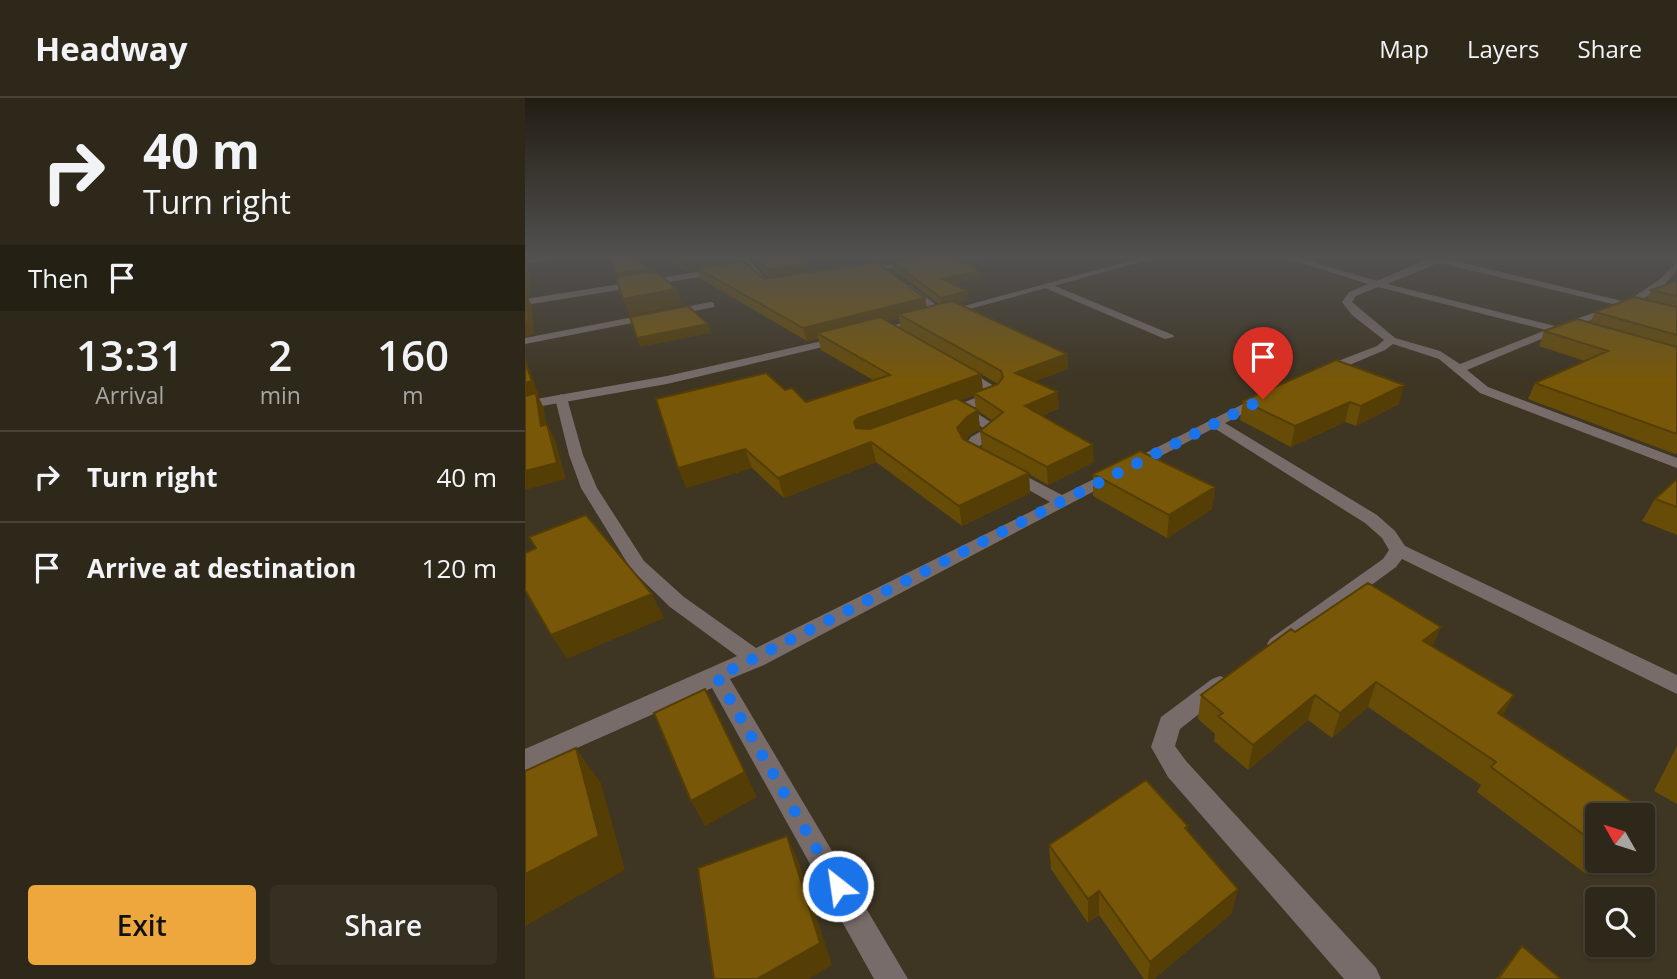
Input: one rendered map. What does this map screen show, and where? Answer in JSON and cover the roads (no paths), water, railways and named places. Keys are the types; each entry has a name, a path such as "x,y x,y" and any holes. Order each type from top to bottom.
{"street":[{"path":"525,302 549,298"},
{"path":"922,298 943,314"},
{"path":"861,335 893,331 1003,298"},
{"path":"1077,298 1169,337"},
{"path":"1350,298 1347,302 1351,309 1383,331 1391,340 1435,353 1448,360 1468,380 1501,397 1677,463"},
{"path":"1437,298 1590,333"},
{"path":"1599,298 1677,317"},
{"path":"1457,370 1561,327 1627,305 1637,298"},
{"path":"525,341 712,305"},
{"path":"525,405 737,365 848,338"},
{"path":"1304,380 1381,348 1391,340"},
{"path":"937,417 992,396 996,391 954,366"},
{"path":"525,760 618,722 755,659 1283,389"},
{"path":"561,398 576,454 589,488 637,565 677,602 755,659"},
{"path":"960,408 995,429 972,444 969,449 1063,502"},
{"path":"1215,423 1371,519 1389,535 1398,550 1677,685"},
{"path":"1264,653 1390,563 1398,550"},
{"path":"1242,669 1169,724 1163,747 1177,769 1364,979"},
{"path":"717,677 892,979"}]}
